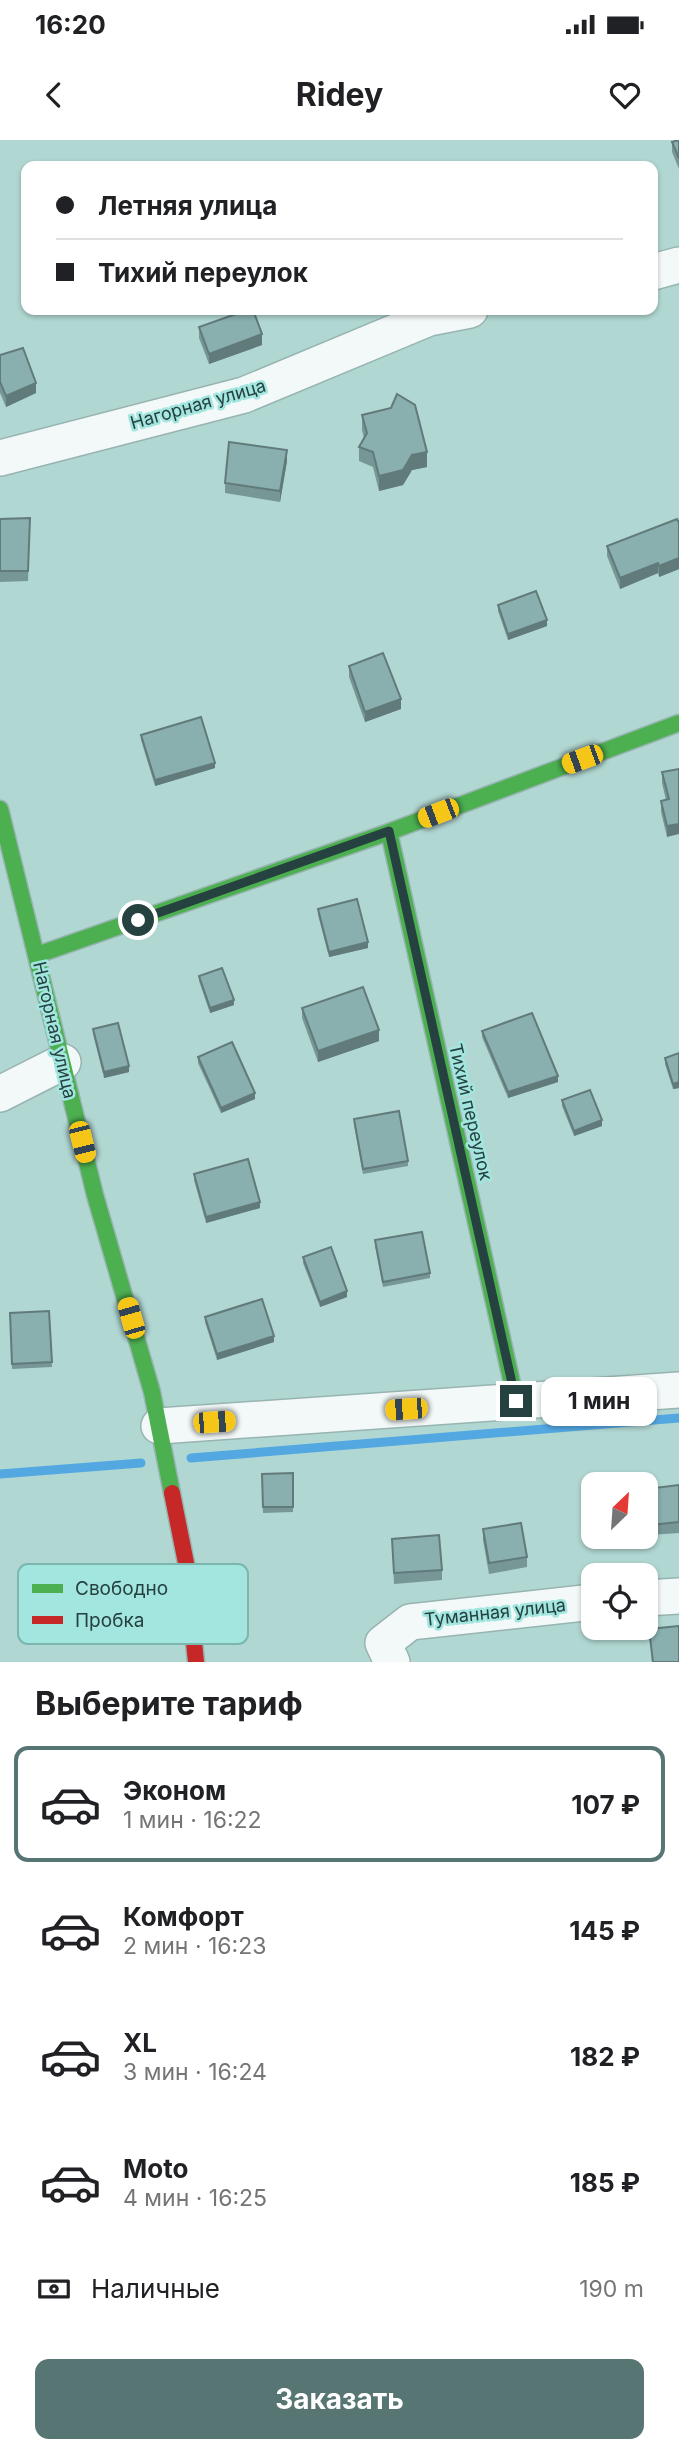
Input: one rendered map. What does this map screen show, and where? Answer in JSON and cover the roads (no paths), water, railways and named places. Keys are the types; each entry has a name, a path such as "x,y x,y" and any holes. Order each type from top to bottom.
{"street":[{"path":"658,271 679,265"},
{"name":"Нагорная улица","path":"0,458 243,394 429,318 444,315"},
{"path":"37,955 389,831 679,723"},
{"name":"Нагорная улица","path":"0,809 4,847 37,955 94,1195 152,1392 186,1564"},
{"name":"Тихий переулок","path":"389,831 516,1401"},
{"path":"0,1094 63,1062"},
{"path":"159,1426 679,1390"},
{"path":"658,1597 679,1596"},
{"name":"Туманная улица","path":"392,1662 383,1643 410,1622 581,1603"},
{"name":"Нагорная улица","path":"194,1644 196,1662"}],"waterway":[{"path":"191,1458 679,1418"},
{"path":"0,1474 141,1463"}]}
